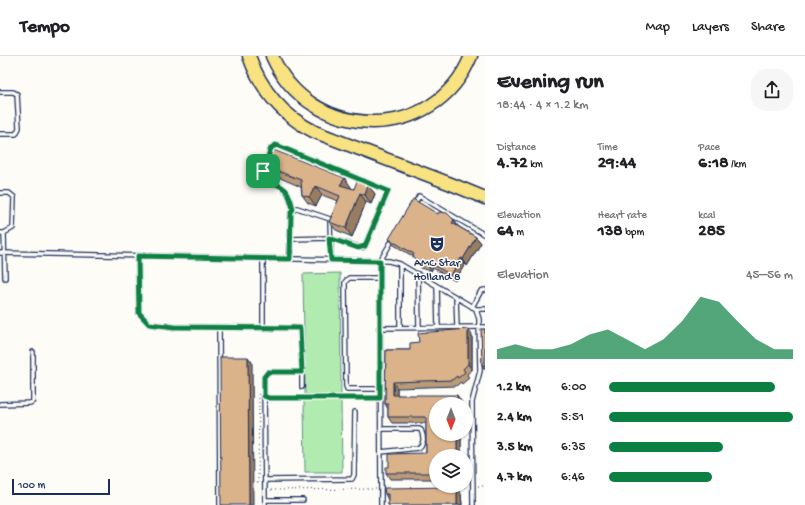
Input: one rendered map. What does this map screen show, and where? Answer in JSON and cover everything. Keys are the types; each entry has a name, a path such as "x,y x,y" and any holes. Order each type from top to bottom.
{"highway":[{"path":"249,56 266,91 284,112 299,123 315,132 485,198"},
{"path":"272,56 289,84 300,96 318,109 351,121 373,122 406,117 435,102 459,78 471,56"}],"lane":[{"path":"0,92 13,92 17,94 19,128 16,134 0,134"},
{"path":"290,239 329,238 358,248 365,246 388,191 276,145 271,148 262,176 281,186 290,193 293,209 291,212 290,239 290,259"},
{"path":"0,193 9,193 14,197 13,228 2,233 2,253 5,278"},
{"path":"411,209 419,196 485,235"},
{"path":"293,209 297,208 330,219 329,238 331,260"},
{"path":"380,505 380,261 396,235"},
{"path":"2,253 263,260 290,259 380,261 400,264 474,308 485,309"},
{"path":"138,256 139,313 149,324 175,327 300,328 302,387"},
{"path":"263,260 264,328"},
{"path":"400,264 400,328"},
{"path":"418,274 419,328"},
{"path":"380,278 349,278 346,279 345,287 347,389 380,389"},
{"path":"437,286 438,328"},
{"path":"473,449 472,402 480,371 479,327 474,308 481,291 485,290"},
{"path":"456,297 457,327"},
{"path":"219,327 220,505"},
{"path":"379,328 485,327"},
{"path":"0,404 30,403 33,401 34,352"},
{"path":"265,505 264,377 268,372 302,372"},
{"path":"265,480 352,479 354,475 355,412"},
{"path":"381,429 419,429 421,430 424,440 418,448 381,452"},
{"path":"473,493 473,505"},
{"path":"265,500 303,500"}],"path":[{"path":"380,398 269,398 258,393 258,483 270,490 381,489"},
{"path":"473,486 484,486"}],"green space":[{"path":"340,273 341,395 305,395 303,274"},
{"path":"304,400 341,400 342,472 305,472"}],"building":[{"path":"271,149 345,178 340,185 354,189 357,181 368,185 365,195 360,193 346,228 329,222 340,196 316,186 309,197 302,195 301,180 265,166 266,162 264,161 267,152 270,153"},
{"name":"AMC Star Holland 8","path":"413,199 438,214 439,212 447,213 454,220 452,223 476,237 463,259 461,258 451,275 428,262 427,264 417,262 413,256 414,254 389,239"},
{"path":"468,329 468,364 463,369 465,372 458,378 457,376 452,380 393,382 393,395 457,395 457,397 429,397 429,441 457,441 457,449 429,449 429,473 386,473 386,467 389,467 389,454 426,453 426,417 388,417 388,404 385,404 386,350 410,350 410,343 419,342 418,333"},
{"path":"481,329 485,329 485,365 482,365"},
{"path":"220,357 248,357 249,505 221,505"},
{"path":"429,487 429,493 457,493 457,505 388,505 388,494 385,494 384,488"}],"place":[{"name":"AMC Star Holland 8","path":"437,244"}],"route":[{"path":"276,145 388,191 365,246 358,248 329,238 331,260 380,261 380,398 269,398 264,396 264,377 268,372 302,372 300,328 175,327 149,324 139,313 138,256 263,260 290,259 291,212 293,209 290,193 281,186 266,180 262,176 263,171 271,148 276,145"}]}
